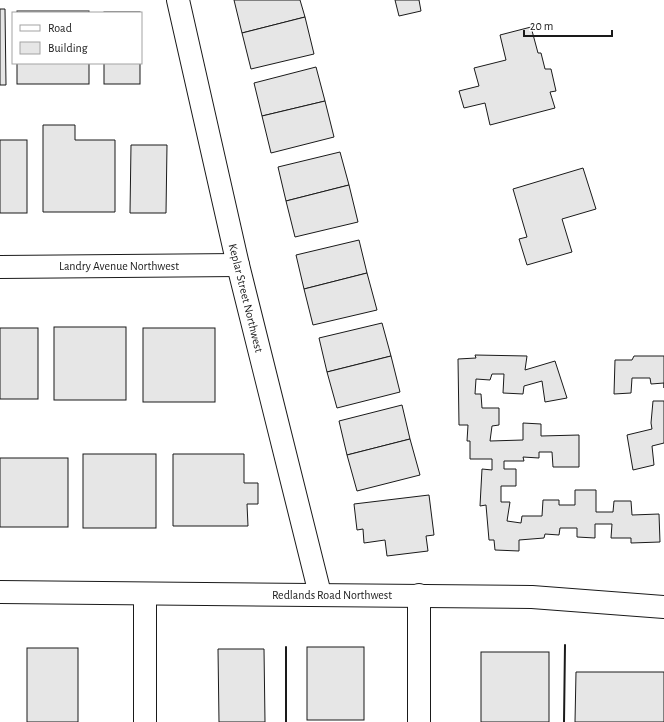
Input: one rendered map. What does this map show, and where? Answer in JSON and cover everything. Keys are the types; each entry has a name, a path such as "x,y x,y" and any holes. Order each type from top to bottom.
{"street":[{"name":"Keplar Street Northwest","path":"178,0 238,265 320,594"},
{"name":"Landry Avenue Northwest","path":"0,266 238,265"},
{"name":"Redlands Road Northwest","path":"0,592 532,597 664,607"},
{"path":"145,594 145,722"},
{"path":"419,595 419,722"}],"building":[{"path":"234,0 300,0 305,17 242,33"},
{"path":"395,0 419,0 421,11 399,16"},
{"path":"0,9 5,9 6,85 0,85"},
{"path":"17,11 89,11 89,12"},
{"path":"305,17 314,54 251,69 242,33"},
{"path":"531,27 538,53 541,53 545,69 551,69 556,91 550,92 555,108 490,125 485,103 464,108 459,91 479,86 474,68 506,60 500,35"},
{"path":"17,64 89,64 89,84 17,84"},
{"path":"104,64 140,64 140,84 104,84"},
{"path":"316,67 325,101 262,116 254,83"},
{"path":"325,101 334,137 271,153 262,116"},
{"path":"43,125 75,125 75,140 115,140 115,212 43,212"},
{"path":"0,140 27,140 27,213 0,213"},
{"path":"131,145 167,145 166,213 130,213"},
{"path":"340,152 349,185 286,201 278,167"},
{"path":"583,168 596,209 562,219 572,252 527,265 519,239 527,237 513,189"},
{"path":"349,185 358,222 295,237 286,201"},
{"path":"359,240 367,273 304,289 296,255"},
{"path":"367,273 377,310 313,325 304,289"},
{"path":"382,323 391,356 327,372 319,338"},
{"path":"54,327 126,327 126,400 54,400"},
{"path":"0,328 38,328 38,399 0,399"},
{"path":"143,328 215,328 215,402 143,402"},
{"path":"475,355 527,356 525,370 555,361 567,398 545,402 542,381 524,386 523,394 503,393 504,374 492,374 490,380 476,379 475,394 481,394 482,408 499,408 499,425 492,426 490,441 523,440 523,423 541,424 541,436 579,435 579,467 553,467 552,452 539,452 539,458 523,457 524,461 504,461 504,469 516,469 516,486 501,486 501,502 510,502 507,521 521,523 522,516 542,516 543,500 559,500 559,505 575,505 575,490 596,490 596,512 613,512 614,501 631,501 632,515 659,514 660,542 631,543 631,538 611,538 612,524 595,524 595,538 577,537 577,528 560,528 559,535 545,534 544,538 519,540 519,551 495,550 494,540 489,540 486,505 480,506 482,469 492,470 492,459 470,459 470,441 467,441 468,425 459,425 458,359 476,358"},
{"path":"391,356 400,392 337,408 327,372"},
{"path":"634,356 664,356 664,383 651,384 650,378 632,378 631,393 614,394 615,360 632,360"},
{"path":"653,401 664,401 664,443 652,446 654,465 633,470 627,435 652,429 651,423"},
{"path":"402,405 410,439 347,455 339,421"},
{"path":"410,439 420,475 357,491 347,455"},
{"path":"83,454 156,454 156,528 83,528"},
{"path":"173,454 244,454 244,483 258,483 258,504 247,504 248,526 173,526"},
{"path":"0,458 68,458 68,527 0,527"},
{"path":"429,495 434,535 426,536 428,551 387,556 385,540 364,543 363,529 357,530 354,504"},
{"path":"307,647 364,647 364,720 307,720"},
{"path":"27,648 78,648 78,722 27,722"},
{"path":"218,649 264,649 265,722 219,722"},
{"path":"481,652 549,652 549,722 481,722"},
{"path":"576,672 664,672 664,722 575,722"}],"wall":[{"path":"564,722 565,645"},
{"path":"286,647 286,722"}]}
